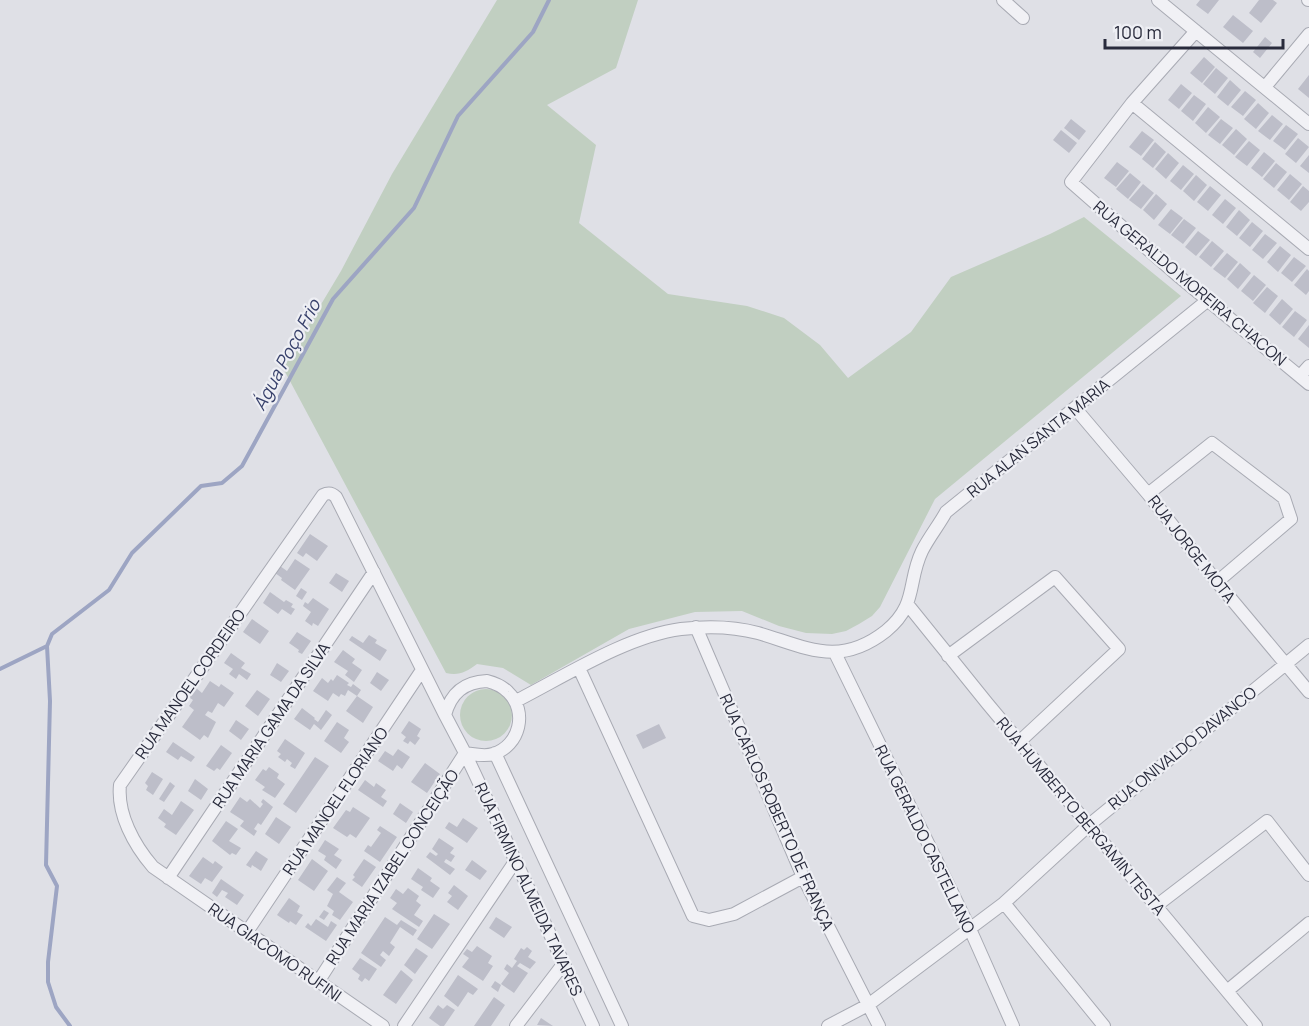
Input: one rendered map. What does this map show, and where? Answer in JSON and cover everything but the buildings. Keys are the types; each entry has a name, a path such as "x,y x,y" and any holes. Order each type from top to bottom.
{"street":[{"path":"1003,0 1023,18"},
{"path":"1158,0 1309,124"},
{"path":"1196,31 1132,103 1309,249"},
{"path":"1265,87 1309,34"},
{"name":"RUA GERALDO MOREIRA CHACON","path":"1132,103 1071,182 1304,380"},
{"name":"RUA ALAN SANTA MARIA","path":"908,605 922,552 946,512 1208,300"},
{"path":"1304,380 1309,366"},
{"name":"RUA JORGE MOTA","path":"1075,408 1309,692"},
{"path":"1148,494 1212,443 1284,498 1291,519 1217,582"},
{"name":"RUA FIRMINO ALMEIDA TAVARES","path":"323,495 331,493 336,497 465,753 593,1026"},
{"name":"RUA MANOEL CORDEIRO","path":"168,878 153,867 134,839 121,806 120,784 323,495"},
{"name":"RUA MARIA GAMA DA SILVA","path":"168,878 374,572"},
{"path":"948,656 1055,577 1119,649 1020,742"},
{"path":"516,701 621,647 648,636 696,627 734,628 758,633 799,647 835,653 856,647 886,631 902,615 908,605"},
{"name":"RUA HUMBERTO BERGAMIN TESTA","path":"908,605 1256,1026"},
{"name":"RUA CARLOS ROBERTO DE FRANÇA","path":"696,627 803,877 879,1026"},
{"name":"RUA ONIVALDO DAVANCO","path":"828,1026 868,1005 1004,903 1089,825 1309,645"},
{"name":"RUA GERALDO CASTELLANO","path":"835,653 969,929 1013,1026"},
{"path":"579,668 693,916 709,920 734,914 803,877"},
{"name":"RUA MANOEL FLORIANO","path":"247,932 422,670"},
{"path":"445,715 448,703 464,686 487,681 498,684 508,691 516,701 519,725 515,737 507,747 495,753"},
{"name":"RUA FIRMINO ALMEIDA TAVARES","path":"465,753 485,755 495,753 622,1026"},
{"name":"RUA MARIA IZABEL CONCEIÇÃO","path":"318,982 465,753"},
{"path":"1156,906 1267,821 1309,875"},
{"path":"404,1026 516,860"},
{"name":"RUA GIACOMO RUFINI","path":"168,878 383,1026"},
{"path":"1004,903 1104,1026"},
{"path":"1227,991 1309,923"},
{"path":"516,1026 564,963"}],"green space":[{"path":"497,0 638,0 616,68 547,105 596,145 579,223 668,294 747,306 784,318 820,345 848,378 911,332 951,277 1084,217 1181,296 935,499 880,607 872,616 846,631 832,634 806,633 779,626 742,611 695,612 629,629 531,685 503,668 477,664 462,673 446,673 283,368 341,271 392,174"},
{"path":"481,689 491,689 505,696 512,715 505,734 491,741 481,741 471,737 464,730 460,720 460,710 464,700 471,693"}],"waterway":[{"name":"Água Poço Frio","path":"0,669 47,646 52,634 109,590 132,553 201,486 222,483 242,466 333,299 414,208 458,116 533,32 549,0"},
{"path":"47,646 50,701 46,865 57,886 48,962 48,982 56,1007 70,1026"}]}
